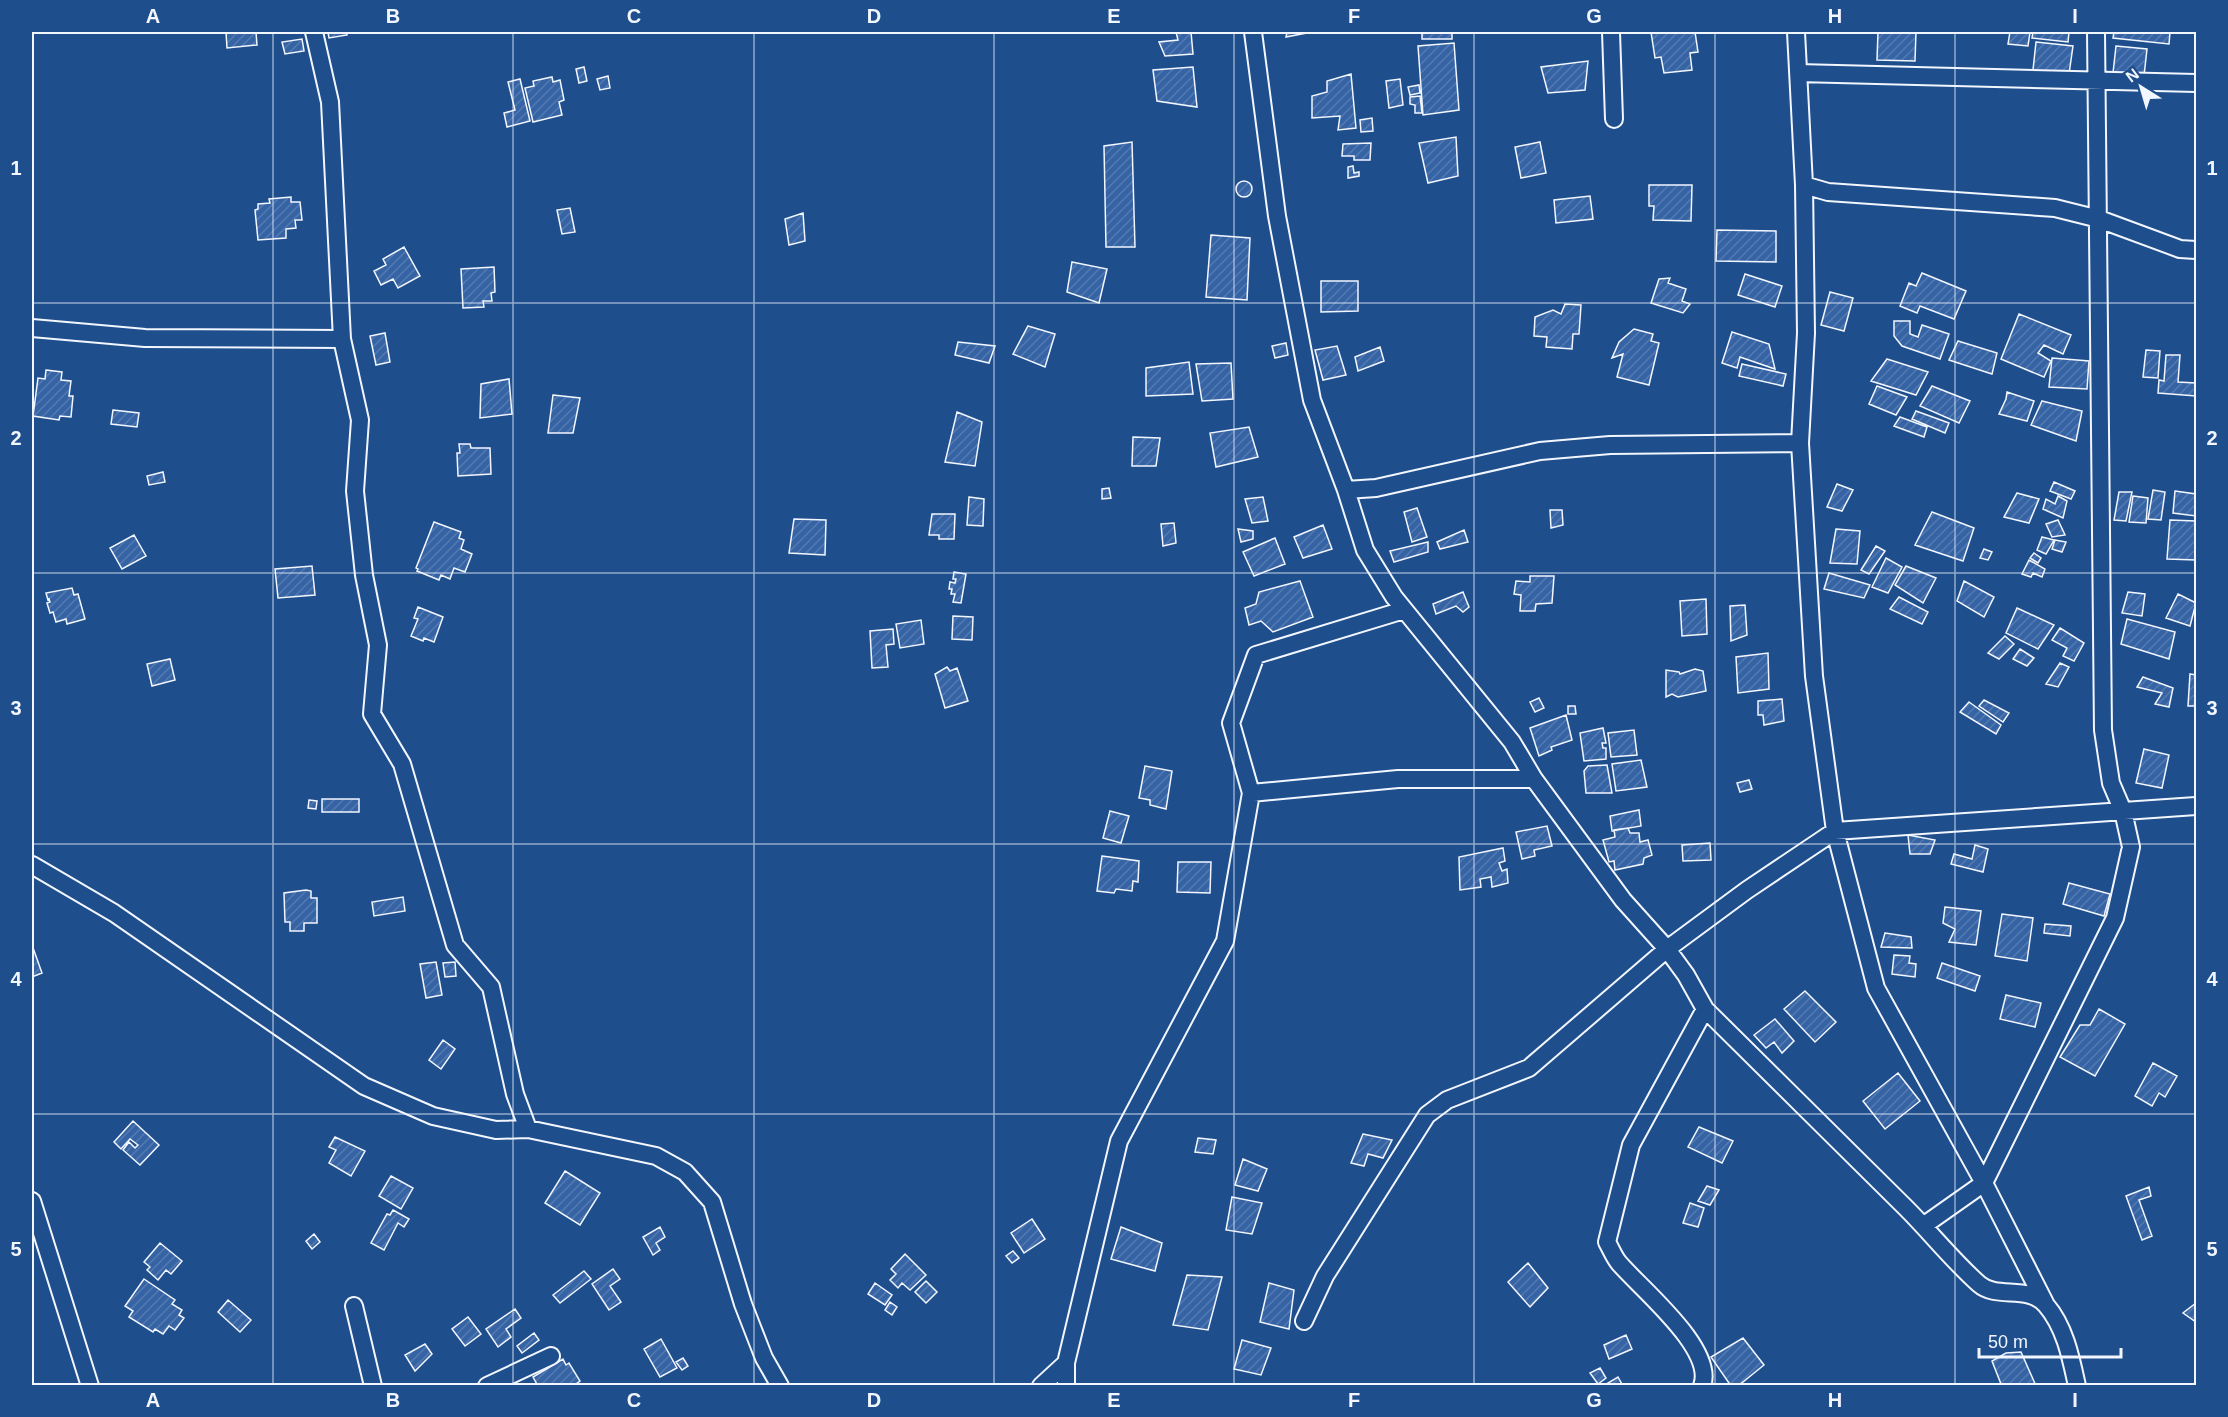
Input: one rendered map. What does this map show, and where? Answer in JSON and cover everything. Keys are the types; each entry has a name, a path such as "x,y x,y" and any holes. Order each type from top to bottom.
{"street":[{"path":"314,32 330,102 342,339 360,420 355,491 364,575 378,645 372,714 402,764 455,945 491,987 515,1095 528,1129"},
{"path":"1253,32 1277,216 1311,400 1346,490 1365,550 1394,597 1512,742 1534,779 1623,900 1667,949 1686,975 1705,1009 1982,1287 2005,1292 2026,1293 2045,1304"},
{"path":"1611,32 1614,119"},
{"path":"1796,32 1804,185 1806,333 1800,443 1814,676 1835,831 1876,988 1984,1183 2045,1304 2063,1334 2077,1386"},
{"path":"1923,1226 1984,1183 2115,918 2131,847 2123,811 2110,783 2103,730 2096,32"},
{"path":"1798,73 2196,83"},
{"path":"1804,185 1828,192 2055,208 2099,219 2180,249 2196,250"},
{"path":"32,328 145,338 342,339"},
{"path":"1346,490 1376,488 1540,451 1610,445 1800,443"},
{"path":"1066,1386 1066,1363 1119,1141 1225,941 1251,793 1231,723 1256,655 1404,609"},
{"path":"1251,793 1398,779 1534,779"},
{"path":"1304,1321 1325,1276 1427,1115 1447,1100 1529,1068 1667,949 1747,890 1835,831 2196,806"},
{"path":"32,865 114,913 364,1086 433,1116 496,1130 528,1129 656,1156 685,1172 712,1202 742,1304 764,1358 780,1386"},
{"path":"1702,1386 1704,1380 1701,1361 1684,1331 1617,1261 1607,1242 1631,1144 1705,1009"},
{"path":"32,1201 90,1386"},
{"path":"354,1306 373,1386"},
{"path":"487,1386 550,1356"},
{"path":"1041,1386 1066,1363"}],"building":[{"path":"226,32 256,32 257,45 227,48"},
{"path":"328,32 346,32 347,35 329,38"},
{"path":"1176,32 1191,32 1193,54 1165,56 1159,42 1178,40"},
{"path":"1287,32 1312,32 1286,37"},
{"path":"1422,32 1452,32 1452,39 1422,39"},
{"path":"1651,32 1695,32 1698,52 1690,53 1692,70 1664,73 1661,57 1655,58"},
{"path":"1878,32 1916,32 1915,61 1877,60"},
{"path":"2010,32 2030,32 2028,46 2008,44"},
{"path":"2033,32 2069,32 2068,42 2032,38"},
{"path":"2114,32 2170,32 2169,44 2113,38"},
{"path":"302,39 304,51 285,54 282,42"},
{"path":"2036,42 2073,46 2069,74 2033,70"},
{"path":"1454,43 1459,110 1423,115 1418,46"},
{"path":"2116,46 2147,49 2144,76 2113,73"},
{"path":"1588,61 1585,90 1548,93 1541,67"},
{"path":"584,67 587,81 579,83 576,69"},
{"path":"1193,67 1197,107 1157,101 1153,70"},
{"path":"1351,74 1356,128 1338,130 1340,116 1312,118 1312,96 1327,92 1327,81"},
{"path":"608,76 610,88 600,90 597,79"},
{"path":"552,77 553,82 560,80 564,100 559,102 562,115 533,122 525,88 534,86 533,81"},
{"path":"520,79 530,121 507,127 504,113 515,110 508,82"},
{"path":"1400,79 1403,105 1389,108 1386,81"},
{"path":"1419,85 1420,93 1410,95 1408,87"},
{"path":"1420,96 1422,113 1415,113 1415,105 1410,104 1410,97"},
{"path":"1372,118 1373,131 1361,132 1360,120"},
{"path":"1456,137 1458,176 1428,183 1419,143"},
{"path":"1132,142 1135,247 1106,247 1104,146"},
{"path":"1540,142 1546,173 1521,178 1515,147"},
{"path":"1371,143 1370,160 1354,160 1354,156 1342,156 1343,144"},
{"path":"1353,166 1354,173 1359,172 1359,176 1348,178 1348,167"},
{"path":"1244,181 1250,183 1252,189 1250,195 1244,197 1238,195 1236,189 1238,183"},
{"path":"1649,185 1692,185 1691,221 1653,220 1654,206 1649,206"},
{"path":"1590,196 1593,219 1556,223 1554,200"},
{"path":"291,197 291,202 300,202 302,220 295,220 296,228 286,229 286,238 258,240 255,210 258,209 258,204 270,203 269,199"},
{"path":"570,208 575,232 562,234 557,210"},
{"path":"803,213 805,241 789,245 785,219"},
{"path":"1717,230 1776,231 1776,262 1716,261"},
{"path":"1211,235 1250,238 1247,300 1206,297"},
{"path":"404,247 420,276 398,288 393,279 381,285 374,271 386,265 383,259"},
{"path":"1072,262 1107,269 1099,303 1067,292"},
{"path":"494,267 495,292 491,293 492,301 483,301 484,307 463,308 461,269"},
{"path":"1922,273 1966,291 1954,319 1920,306 1917,313 1900,306 1909,283 1916,286"},
{"path":"1745,274 1782,286 1775,307 1738,295"},
{"path":"1670,278 1668,283 1686,289 1682,301 1690,304 1683,313 1651,303 1659,279"},
{"path":"1321,281 1358,281 1358,311 1321,312"},
{"path":"1830,292 1853,298 1844,331 1821,325"},
{"path":"1565,304 1581,305 1579,334 1573,334 1572,349 1546,347 1547,337 1534,336 1535,317 1553,310 1561,314"},
{"path":"2019,314 2071,335 2063,354 2044,345 2038,353 2051,361 2044,377 2001,359"},
{"path":"1894,321 1910,321 1910,334 1918,337 1922,325 1949,334 1940,359 1902,346 1894,336"},
{"path":"1028,326 1055,334 1045,367 1013,354"},
{"path":"1634,329 1653,334 1651,341 1659,343 1649,385 1617,377 1623,354 1612,358 1619,342"},
{"path":"1732,332 1769,344 1775,369 1740,357 1737,368 1722,363"},
{"path":"385,333 390,362 376,365 370,336"},
{"path":"1958,341 1997,353 1992,374 1949,360"},
{"path":"958,342 995,346 989,363 955,355"},
{"path":"1286,343 1288,355 1275,358 1272,346"},
{"path":"1337,346 1346,375 1323,380 1315,350"},
{"path":"1380,347 1384,361 1358,371 1355,357"},
{"path":"2146,350 2160,351 2158,378 2143,377"},
{"path":"2166,355 2180,355 2178,382 2196,383 2196,396 2158,393 2159,380 2164,381"},
{"path":"2052,358 2089,361 2087,389 2049,387"},
{"path":"1887,359 1928,372 1916,395 1871,381"},
{"path":"1189,362 1193,394 1146,396 1146,368"},
{"path":"1231,363 1233,399 1202,401 1196,364"},
{"path":"1742,364 1786,374 1783,386 1739,376"},
{"path":"46,370 62,372 61,380 71,381 69,396 73,396 71,417 60,416 59,420 33,416 38,378 45,379"},
{"path":"509,379 512,414 480,418 481,384"},
{"path":"1877,386 1907,397 1896,415 1869,404"},
{"path":"1932,386 1970,401 1959,423 1920,406"},
{"path":"2007,392 2034,401 2027,421 1999,414"},
{"path":"553,395 580,398 573,433 548,433"},
{"path":"2042,401 2082,411 2076,441 2031,425"},
{"path":"113,410 139,413 137,427 111,424"},
{"path":"1916,411 1949,423 1945,433 1912,419"},
{"path":"957,412 982,422 975,466 945,462"},
{"path":"1900,417 1927,427 1924,437 1894,426"},
{"path":"1249,427 1258,457 1216,467 1210,433"},
{"path":"1133,437 1160,438 1156,466 1132,466"},
{"path":"459,444 470,444 471,448 490,448 491,474 458,476"},
{"path":"163,472 165,482 149,485 147,476"},
{"path":"2054,482 2075,491 2071,499 2050,491"},
{"path":"1837,484 1853,490 1842,511 1827,507"},
{"path":"1109,488 1111,498 1102,499 1102,489"},
{"path":"2153,490 2165,492 2161,520 2148,519"},
{"path":"2175,491 2196,494 2196,516 2173,513"},
{"path":"2119,492 2132,492 2126,521 2114,520"},
{"path":"2017,493 2039,499 2029,523 2004,517"},
{"path":"2058,496 2067,501 2063,518 2043,509 2046,499 2055,504"},
{"path":"2133,496 2148,498 2146,523 2129,522"},
{"path":"969,497 984,499 983,526 967,525"},
{"path":"1263,497 1268,521 1252,523 1245,499"},
{"path":"1417,508 1427,537 1412,542 1404,512"},
{"path":"1550,510 1562,510 1563,525 1551,528"},
{"path":"1932,512 1974,528 1963,561 1915,545"},
{"path":"932,514 955,514 954,539 939,539 939,535 929,535"},
{"path":"794,519 826,520 825,555 789,553"},
{"path":"2058,520 2065,535 2052,537 2046,524"},
{"path":"2170,520 2196,521 2196,560 2167,559"},
{"path":"434,522 461,532 459,538 464,540 461,549 472,554 465,572 454,568 450,579 441,575 439,580 417,571 416,568"},
{"path":"1174,523 1176,543 1163,546 1161,524"},
{"path":"1323,525 1332,549 1303,558 1294,537"},
{"path":"1238,529 1253,531 1253,539 1241,542"},
{"path":"1836,529 1860,531 1857,564 1830,563"},
{"path":"1464,530 1468,542 1440,549 1437,542"},
{"path":"134,535 146,556 122,569 110,548"},
{"path":"2042,537 2054,540 2046,554 2037,550"},
{"path":"1275,538 1285,564 1254,576 1243,552"},
{"path":"2055,540 2066,542 2062,552 2052,549"},
{"path":"1428,542 1428,552 1394,562 1390,551"},
{"path":"1876,546 1885,551 1869,574 1861,570"},
{"path":"1984,549 1992,552 1988,560 1980,558"},
{"path":"2034,553 2041,558 2038,563 2030,558"},
{"path":"1886,558 1902,567 1888,593 1872,587"},
{"path":"2029,560 2045,569 2042,577 2033,573 2031,577 2022,574"},
{"path":"312,566 315,595 278,598 275,569"},
{"path":"1906,566 1936,578 1923,603 1895,585"},
{"path":"954,572 966,574 961,603 953,602 955,594 951,594 952,589 949,589 950,582 955,583"},
{"path":"1829,573 1870,585 1864,598 1824,589"},
{"path":"1530,576 1554,576 1552,603 1536,604 1535,611 1520,611 1521,595 1514,594 1516,581 1530,582"},
{"path":"1300,581 1313,617 1273,632 1261,621 1249,625 1245,608 1256,604 1259,592"},
{"path":"1964,581 1994,597 1984,617 1957,601"},
{"path":"72,588 74,595 78,594 85,619 67,624 66,619 56,622 53,612 50,613 47,603 50,602 46,593"},
{"path":"1463,592 1469,607 1463,612 1456,606 1436,614 1433,604"},
{"path":"2128,592 2145,594 2142,616 2122,613"},
{"path":"2178,594 2196,603 2190,626 2166,618"},
{"path":"1899,597 1928,612 1922,624 1890,609"},
{"path":"1706,599 1707,634 1682,636 1680,601"},
{"path":"1745,605 1747,635 1731,641 1730,606"},
{"path":"418,607 443,617 434,642 424,638 423,641 411,636 418,619 414,618"},
{"path":"2017,608 2054,625 2038,649 2006,633"},
{"path":"953,616 973,617 972,640 952,639"},
{"path":"2127,619 2175,632 2169,659 2121,644"},
{"path":"921,620 924,644 900,648 896,624"},
{"path":"2060,628 2084,643 2074,661 2063,656 2067,648 2052,640"},
{"path":"893,629 894,644 886,645 888,667 872,668 870,631"},
{"path":"2005,636 2014,644 1999,659 1988,653"},
{"path":"2020,649 2034,658 2027,666 2013,659"},
{"path":"1768,653 1769,689 1738,693 1736,657"},
{"path":"170,659 175,680 152,686 147,664"},
{"path":"2060,663 2069,667 2058,687 2046,684"},
{"path":"947,667 950,671 957,668 968,701 945,708 935,674"},
{"path":"1695,669 1703,671 1706,691 1678,697 1672,694 1666,697 1666,670 1680,674"},
{"path":"2190,674 2196,675 2196,706 2188,706"},
{"path":"2143,677 2173,688 2169,707 2155,704 2162,693 2137,687"},
{"path":"1539,698 1544,708 1535,712 1530,702"},
{"path":"1782,699 1784,721 1764,725 1763,715 1758,715 1758,701"},
{"path":"1984,700 2009,713 2003,722 1979,706"},
{"path":"1969,702 2001,725 1996,734 1960,712"},
{"path":"1568,706 1575,706 1576,714 1568,714"},
{"path":"1566,715 1572,740 1551,747 1552,750 1539,756 1530,728"},
{"path":"1603,728 1606,743 1602,743 1603,748 1606,748 1606,759 1584,761 1580,733"},
{"path":"1634,730 1637,755 1611,757 1608,733"},
{"path":"2144,749 2169,755 2162,788 2136,783"},
{"path":"1641,760 1647,787 1616,791 1612,764"},
{"path":"1607,765 1612,793 1586,793 1584,771 1588,766"},
{"path":"1145,766 1172,771 1166,809 1150,805 1150,800 1139,798"},
{"path":"1749,780 1752,789 1740,792 1737,783"},
{"path":"322,799 359,799 359,812 322,812"},
{"path":"309,800 317,801 316,809 308,808"},
{"path":"1639,810 1641,826 1612,831 1610,816"},
{"path":"1110,811 1129,816 1121,843 1103,838"},
{"path":"1547,826 1552,846 1534,850 1535,856 1522,859 1516,832"},
{"path":"1628,828 1630,833 1639,833 1640,842 1648,840 1652,855 1644,858 1643,864 1615,870 1614,861 1609,862 1603,840 1615,837 1614,830"},
{"path":"1908,835 1935,840 1930,854 1910,854"},
{"path":"1710,843 1711,860 1683,861 1682,845"},
{"path":"1975,845 1988,849 1983,872 1951,864 1954,854 1972,859"},
{"path":"1503,848 1505,861 1499,863 1502,871 1507,869 1508,883 1492,887 1491,877 1480,879 1481,887 1460,890 1459,857"},
{"path":"1102,856 1139,861 1138,882 1133,881 1132,891 1116,889 1114,893 1097,891"},
{"path":"1178,862 1211,862 1210,893 1177,892"},
{"path":"2069,883 2110,894 2104,916 2063,904"},
{"path":"311,891 311,898 317,898 317,923 304,923 304,931 290,931 290,922 285,922 284,893"},
{"path":"403,897 405,911 374,916 372,902"},
{"path":"1945,907 1981,911 1976,945 1949,942 1955,929 1943,923"},
{"path":"2002,914 2033,918 2027,961 1995,956"},
{"path":"2045,924 2071,926 2070,936 2044,933"},
{"path":"1885,933 1911,937 1912,948 1881,947"},
{"path":"32,945 42,973 32,977"},
{"path":"1894,955 1910,956 1909,963 1916,964 1915,977 1892,974"},
{"path":"436,962 442,995 426,998 420,964"},
{"path":"455,962 456,976 445,977 443,963"},
{"path":"1942,963 1980,976 1975,991 1937,978"},
{"path":"1805,991 1836,1022 1815,1042 1784,1009"},
{"path":"2006,995 2041,1003 2035,1027 2000,1019"},
{"path":"2099,1009 2125,1024 2095,1076 2060,1057 2080,1025 2090,1025"},
{"path":"1775,1019 1794,1041 1782,1053 1774,1042 1766,1048 1754,1035"},
{"path":"443,1040 455,1049 441,1069 429,1060"},
{"path":"2153,1063 2177,1076 2165,1097 2159,1093 2152,1106 2135,1096"},
{"path":"1898,1073 1920,1101 1885,1129 1863,1101"},
{"path":"133,1121 159,1145 140,1165 123,1150 129,1142 135,1148 138,1145 130,1139 121,1149 114,1142"},
{"path":"1699,1127 1733,1141 1722,1163 1688,1147"},
{"path":"1363,1134 1392,1140 1383,1158 1368,1154 1364,1166 1351,1163"},
{"path":"335,1137 365,1151 351,1176 329,1163 336,1150 329,1147"},
{"path":"1198,1138 1216,1140 1213,1154 1195,1152"},
{"path":"1243,1159 1267,1169 1258,1191 1235,1185"},
{"path":"565,1171 600,1193 580,1225 545,1203"},
{"path":"391,1176 413,1188 401,1209 379,1196"},
{"path":"1707,1186 1719,1190 1710,1205 1698,1201"},
{"path":"2149,1187 2151,1196 2139,1200 2152,1236 2142,1240 2126,1196"},
{"path":"1232,1197 1262,1203 1252,1234 1226,1230"},
{"path":"1690,1203 1704,1208 1698,1227 1683,1223"},
{"path":"393,1210 409,1219 404,1227 398,1223 384,1250 371,1243 387,1214 390,1215"},
{"path":"1032,1219 1045,1239 1024,1253 1011,1233"},
{"path":"660,1227 665,1237 656,1243 660,1250 653,1255 643,1237"},
{"path":"1121,1227 1162,1243 1155,1271 1111,1259"},
{"path":"314,1234 320,1242 312,1249 306,1241"},
{"path":"160,1243 182,1261 171,1274 166,1270 158,1280 147,1270 150,1267 144,1262"},
{"path":"1013,1251 1019,1258 1012,1263 1006,1256"},
{"path":"905,1254 926,1275 910,1290 902,1283 898,1288 890,1280 896,1274 891,1269"},
{"path":"1528,1263 1548,1288 1530,1307 1508,1282"},
{"path":"613,1269 620,1279 610,1286 621,1302 609,1310 592,1284"},
{"path":"584,1271 591,1279 560,1303 553,1295"},
{"path":"1187,1275 1222,1277 1208,1330 1173,1325"},
{"path":"144,1279 175,1300 172,1304 182,1310 179,1315 184,1318 175,1330 169,1326 163,1334 155,1329 153,1332 129,1317 133,1311 125,1306"},
{"path":"926,1281 937,1292 926,1303 915,1292"},
{"path":"875,1283 892,1295 885,1305 868,1294"},
{"path":"1269,1283 1294,1290 1289,1329 1260,1322"},
{"path":"228,1300 251,1320 240,1332 218,1312"},
{"path":"890,1302 897,1307 892,1315 885,1310"},
{"path":"2196,1303 2196,1322 2183,1313"},
{"path":"515,1309 521,1318 506,1329 511,1337 498,1347 486,1329"},
{"path":"468,1317 481,1334 465,1346 452,1329"},
{"path":"534,1333 539,1340 522,1353 517,1346"},
{"path":"1626,1335 1632,1349 1609,1359 1604,1345"},
{"path":"1743,1338 1764,1365 1738,1386 1731,1386 1711,1357"},
{"path":"661,1339 677,1368 660,1377 644,1349"},
{"path":"1242,1340 1271,1348 1261,1375 1234,1369"},
{"path":"425,1344 432,1354 415,1371 405,1355"},
{"path":"2021,1352 2036,1386 2000,1386 1992,1361 2006,1353"},
{"path":"683,1358 688,1366 682,1370 676,1362"},
{"path":"563,1359 566,1365 569,1363 580,1381 573,1386 538,1386 533,1377"},
{"path":"1600,1368 1606,1378 1598,1384 1590,1373"},
{"path":"1618,1377 1623,1386 1603,1386"}]}
